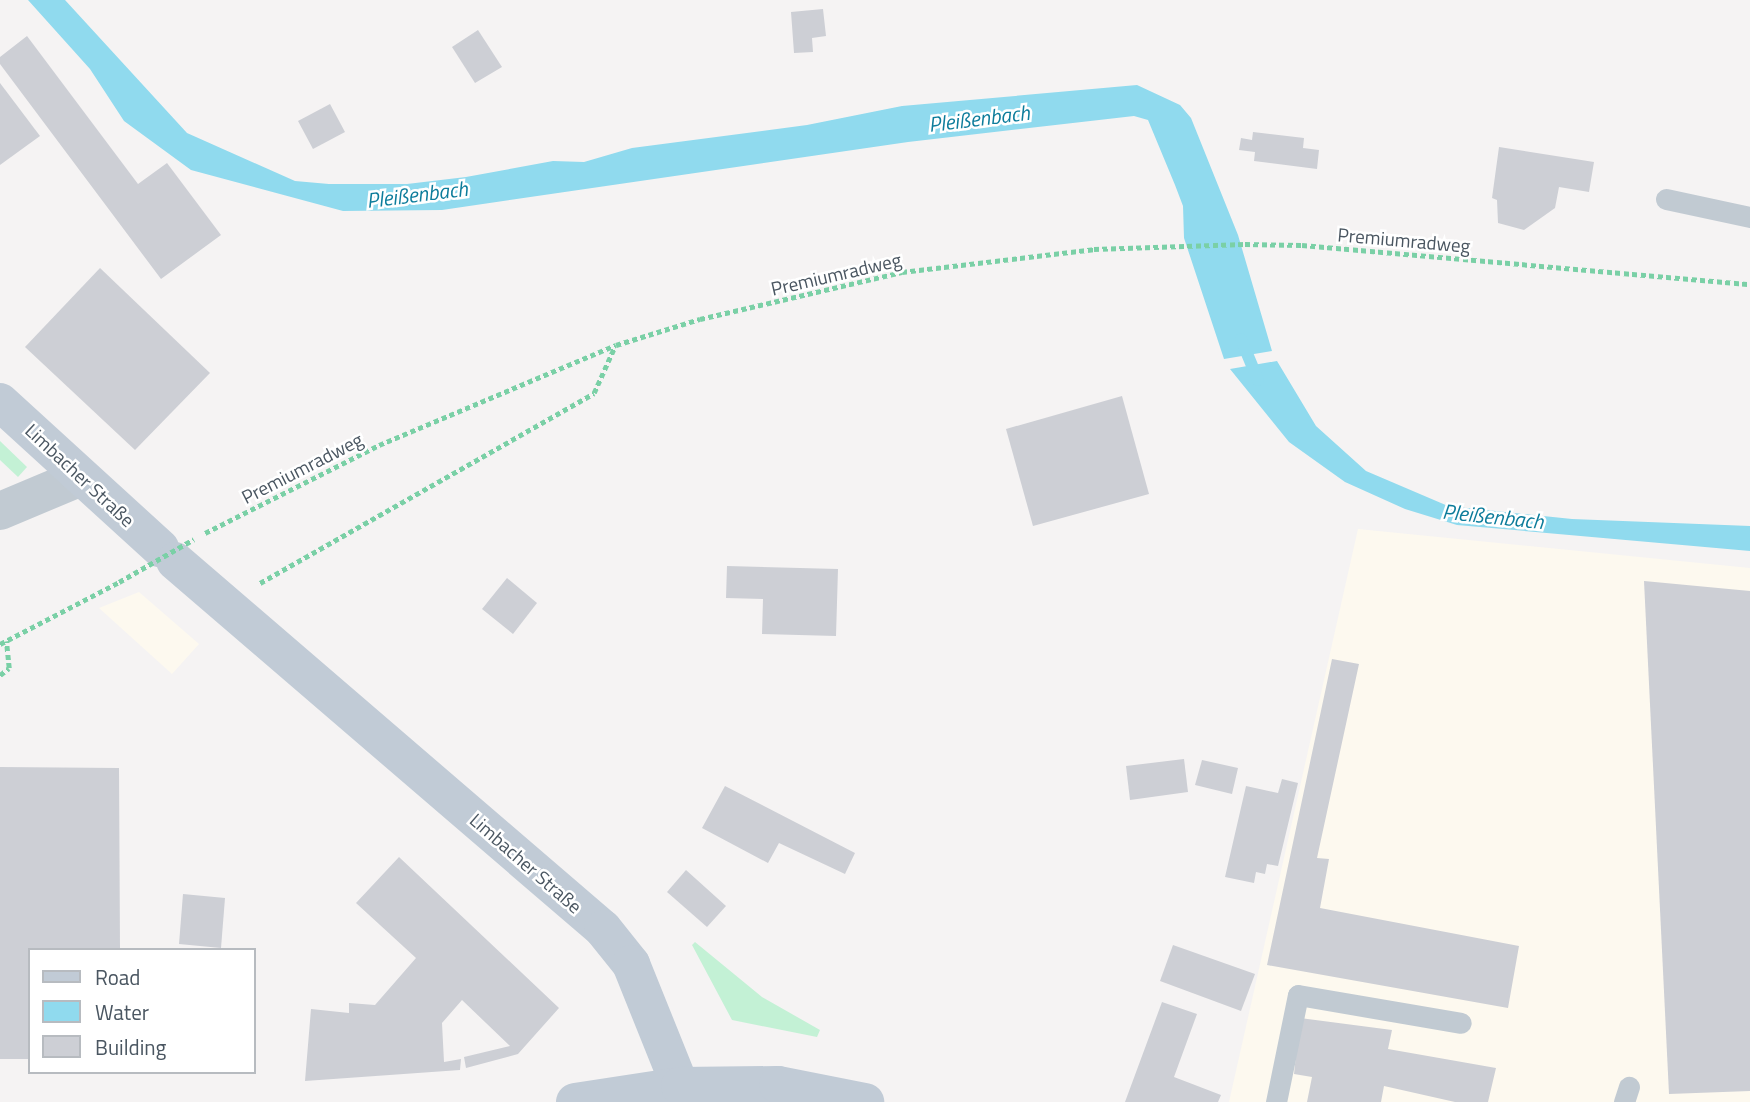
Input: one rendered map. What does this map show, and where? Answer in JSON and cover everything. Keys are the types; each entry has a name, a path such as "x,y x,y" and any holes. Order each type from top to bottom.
{"street":[{"name":"Limbacher Straße","path":"0,402 81,477 176,549 224,603 603,929 631,964 680,1086"},
{"path":"0,511 81,477"},
{"path":"575,1102 680,1086 778,1086 865,1102"}],"lane":[{"path":"1666,198 1750,217"},
{"path":"1276,1102 1298,995 1461,1023"}],"path":[{"name":"Premiumradweg","path":"0,644 176,549 379,445 616,345 700,319 902,272 1094,249 1245,244 1302,245 1750,284"},
{"path":"224,603 594,393 616,345"},
{"path":"0,675 9,667 6,641"}],"shaded area":[{"path":"1358,529 1750,568 1750,1102 1229,1102"},
{"path":"139,592 199,644 172,674 99,608"}],"green space":[{"path":"0,441 27,467 18,477 0,460"},
{"path":"695,942 762,997 820,1030 817,1037 732,1020 692,945"}],"water":[{"path":"28,0 65,0 187,133 295,181 329,184 407,184 466,177 553,161 584,162 632,148 807,125 902,106 1137,85 1180,105 1191,118 1238,235 1272,351 1224,359 1184,238 1183,206 1148,120 1134,116 908,142 442,210 343,211 191,170 124,121 90,69"},
{"path":"1277,361 1316,426 1366,471 1448,506 1572,519 1750,526 1750,551 1457,525 1405,509 1345,482 1289,442 1230,369"}],"building":[{"path":"823,9 826,36 812,38 813,52 794,53 791,12"},
{"path":"478,30 502,67 475,83 452,47"},
{"path":"27,36 138,184 167,163 221,235 161,279 0,64 0,57"},
{"path":"0,83 40,136 0,165"},
{"path":"330,104 345,132 313,149 298,121"},
{"path":"1253,132 1304,138 1303,148 1319,150 1317,169 1254,161 1255,152 1239,150 1241,138 1252,140"},
{"path":"1499,147 1594,162 1589,192 1559,187 1555,208 1524,230 1498,223 1497,200 1492,198"},
{"path":"100,268 210,373 135,450 25,347"},
{"path":"1122,396 1149,494 1033,526 1006,429"},
{"path":"727,566 838,569 836,636 762,634 763,599 726,598"},
{"path":"507,578 537,603 513,634 482,609"},
{"path":"1644,581 1750,591 1750,1091 1669,1094"},
{"path":"1332,659 1359,664 1317,858 1329,859 1320,908 1519,946 1508,1008 1267,965"},
{"path":"1184,759 1188,792 1130,800 1126,766"},
{"path":"1202,760 1238,768 1232,794 1195,785"},
{"path":"0,767 119,768 120,948 28,948 28,1059 0,1059"},
{"path":"1282,779 1298,783 1278,866 1267,864 1265,874 1256,872 1254,883 1225,877 1246,786 1278,793"},
{"path":"725,786 855,853 845,874 779,843 768,863 702,828"},
{"path":"399,857 559,1008 518,1054 466,1068 464,1057 510,1046 462,1000 442,1023 444,1062 461,1059 460,1070 305,1081 311,1009 349,1013 349,1003 375,1005 416,958 356,903"},
{"path":"686,870 726,906 707,927 667,892"},
{"path":"183,894 225,898 221,948 179,944"},
{"path":"1173,945 1255,974 1241,1011 1160,981"},
{"path":"1162,1002 1197,1014 1174,1077 1221,1095 1218,1102 1125,1102"},
{"path":"1300,1018 1392,1030 1388,1049 1496,1068 1488,1102 1455,1102 1384,1086 1381,1102 1307,1102 1312,1077 1294,1074"}],"waterway":[{"name":"Pleißenbach","path":"1241,339 1258,380"}]}
